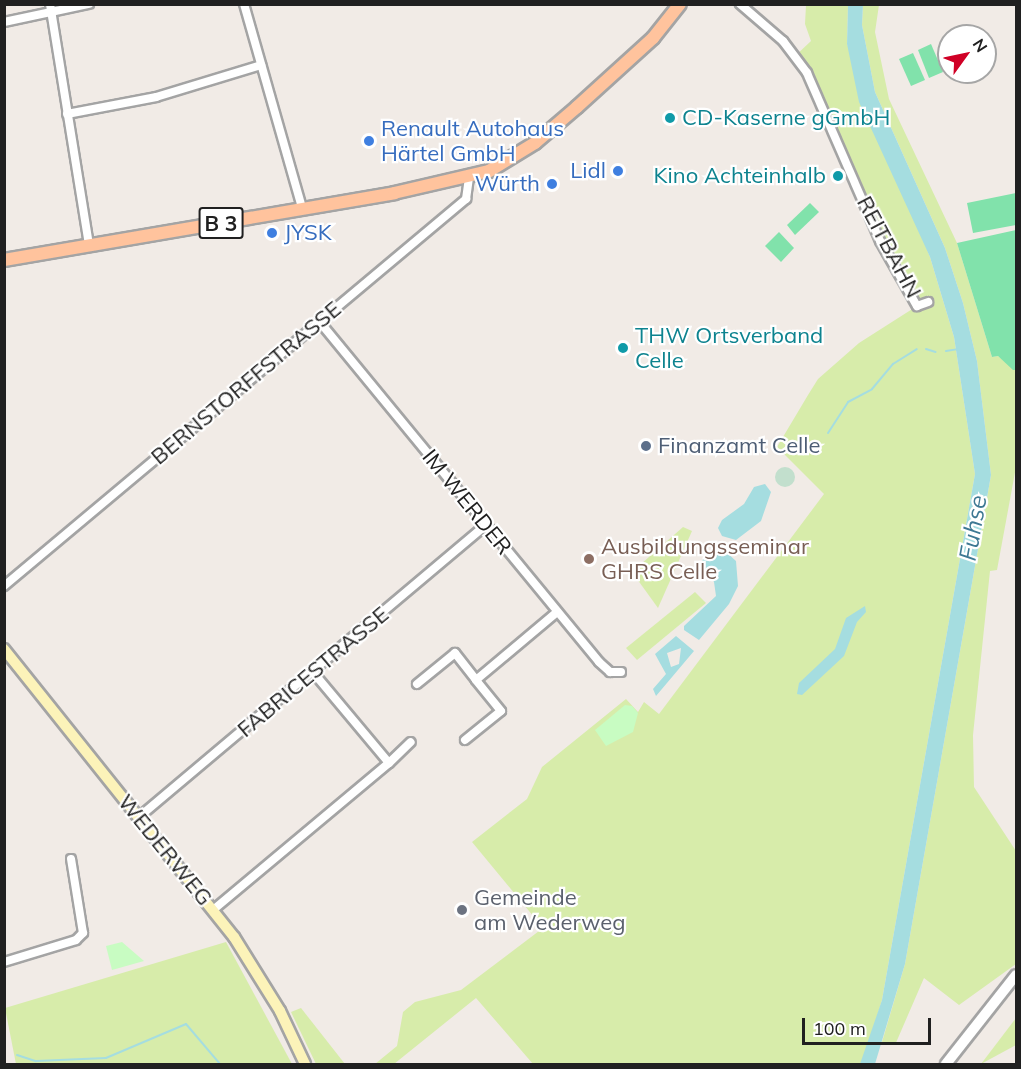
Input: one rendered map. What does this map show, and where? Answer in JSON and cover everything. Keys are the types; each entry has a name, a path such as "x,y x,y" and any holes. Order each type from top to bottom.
{"main road":[{"name":"B 3","path":"4,260 469,178 506,163 544,135 634,56 681,4"},
{"name":"WEDERWEG","path":"4,650 213,910 266,986 305,1065"}],"street":[{"path":"50,4 89,245"},
{"path":"4,22 51,14 89,4"},
{"path":"244,4 302,208"},
{"name":"REITBAHN","path":"740,4 783,41 807,73 880,241 917,306 928,302"},
{"path":"67,114 156,97 261,65"},
{"name":"BERNSTORFFSTRASSE","path":"4,595 7,584 466,199 469,178"},
{"name":"IM WERDER","path":"319,321 557,612 610,672 621,672"},
{"name":"FABRICESTRASSE","path":"139,817 486,525"},
{"path":"476,680 557,612"},
{"path":"417,684 455,653 501,711 465,741"},
{"path":"313,672 389,763"},
{"path":"213,910 411,742"},
{"path":"4,962 76,940 83,933 71,859"},
{"path":"946,1065 1017,975"}],"green space":[{"path":"806,5 848,5 847,44 930,257 954,337 975,474 882,1000 863,1061 860,1064 533,1064 476,998 394,1064 375,1064 397,1046 403,1012 415,1002 461,990 543,928 472,842 527,799 542,767 626,699 638,712 644,702 659,714 824,494 777,447 818,379 859,343 917,306 870,220 817,99 793,58 811,41 805,24"},
{"path":"863,5 879,5 875,32 889,99 957,243 992,357 998,356 1016,370 1016,467 997,570 990,571 973,735 974,787 1016,851 1016,964 959,1005 924,978 895,1045 882,1042 905,964 991,475 977,361 963,303 945,248 875,92 862,25"},
{"path":"931,44 937,58 937,75 929,78 918,50"},
{"path":"913,53 925,80 911,86 899,59"},
{"path":"1016,193 1016,225 973,233 967,203"},
{"path":"810,203 819,212 795,235 787,225"},
{"path":"1016,230 1016,370 1013,370 998,356 992,357 957,243"},
{"path":"779,232 794,248 781,262 765,246"},
{"path":"785,467 792,470 795,477 792,484 785,487 778,484 775,477 778,470"},
{"path":"683,527 692,531 658,608 632,572"},
{"path":"695,592 706,603 637,660 626,648"},
{"path":"625,705 632,706 638,713 633,732 606,746 595,730"},
{"path":"122,942 144,961 112,970 106,946"},
{"path":"226,942 292,1064 16,1064 5,1008"},
{"path":"301,1008 345,1064 316,1064 291,1012"},
{"path":"1016,1018 1016,1045 981,1064"}],"water":[{"name":"Fuhse","path":"848,5 863,5 862,25 875,92 945,248 963,303 977,361 991,475 905,964 875,1064 860,1064 882,1000 975,474 954,337 930,257 859,102 847,44"},
{"path":"765,484 771,492 761,521 736,540 722,536 718,528 722,520 744,504 754,487"},
{"path":"726,552 736,561 738,586 729,604 699,640 684,630 684,626 716,596 714,582 700,564 708,553"},
{"path":"865,606 866,612 857,622 844,656 802,695 797,694 799,683 835,649 846,618"},
{"path":"676,636 694,651 656,696 653,689 666,674 655,654","holes":["681,648 679,664 671,667 667,653"]}],"waterway":[{"path":"828,433 848,402 872,389 893,364 917,349"},
{"path":"926,349 936,352"},
{"path":"946,351 958,349"},
{"path":"17,1055 36,1061 106,1058 186,1024 220,1064"}],"place":[{"name":"CD-Kaserne gGmbH","path":"670,118"},
{"name":"Renault Autohaus Härtel GmbH","path":"369,141"},
{"name":"Lidl","path":"618,171"},
{"name":"Kino Achteinhalb","path":"838,176"},
{"name":"Würth","path":"552,184"},
{"name":"JYSK","path":"272,233"},
{"name":"THW Ortsverband Celle","path":"623,348"},
{"name":"Finanzamt Celle","path":"646,446"},
{"name":"Ausbildungsseminar GHRS Celle","path":"589,559"},
{"name":"Gemeinde am Wederweg","path":"462,910"}]}
